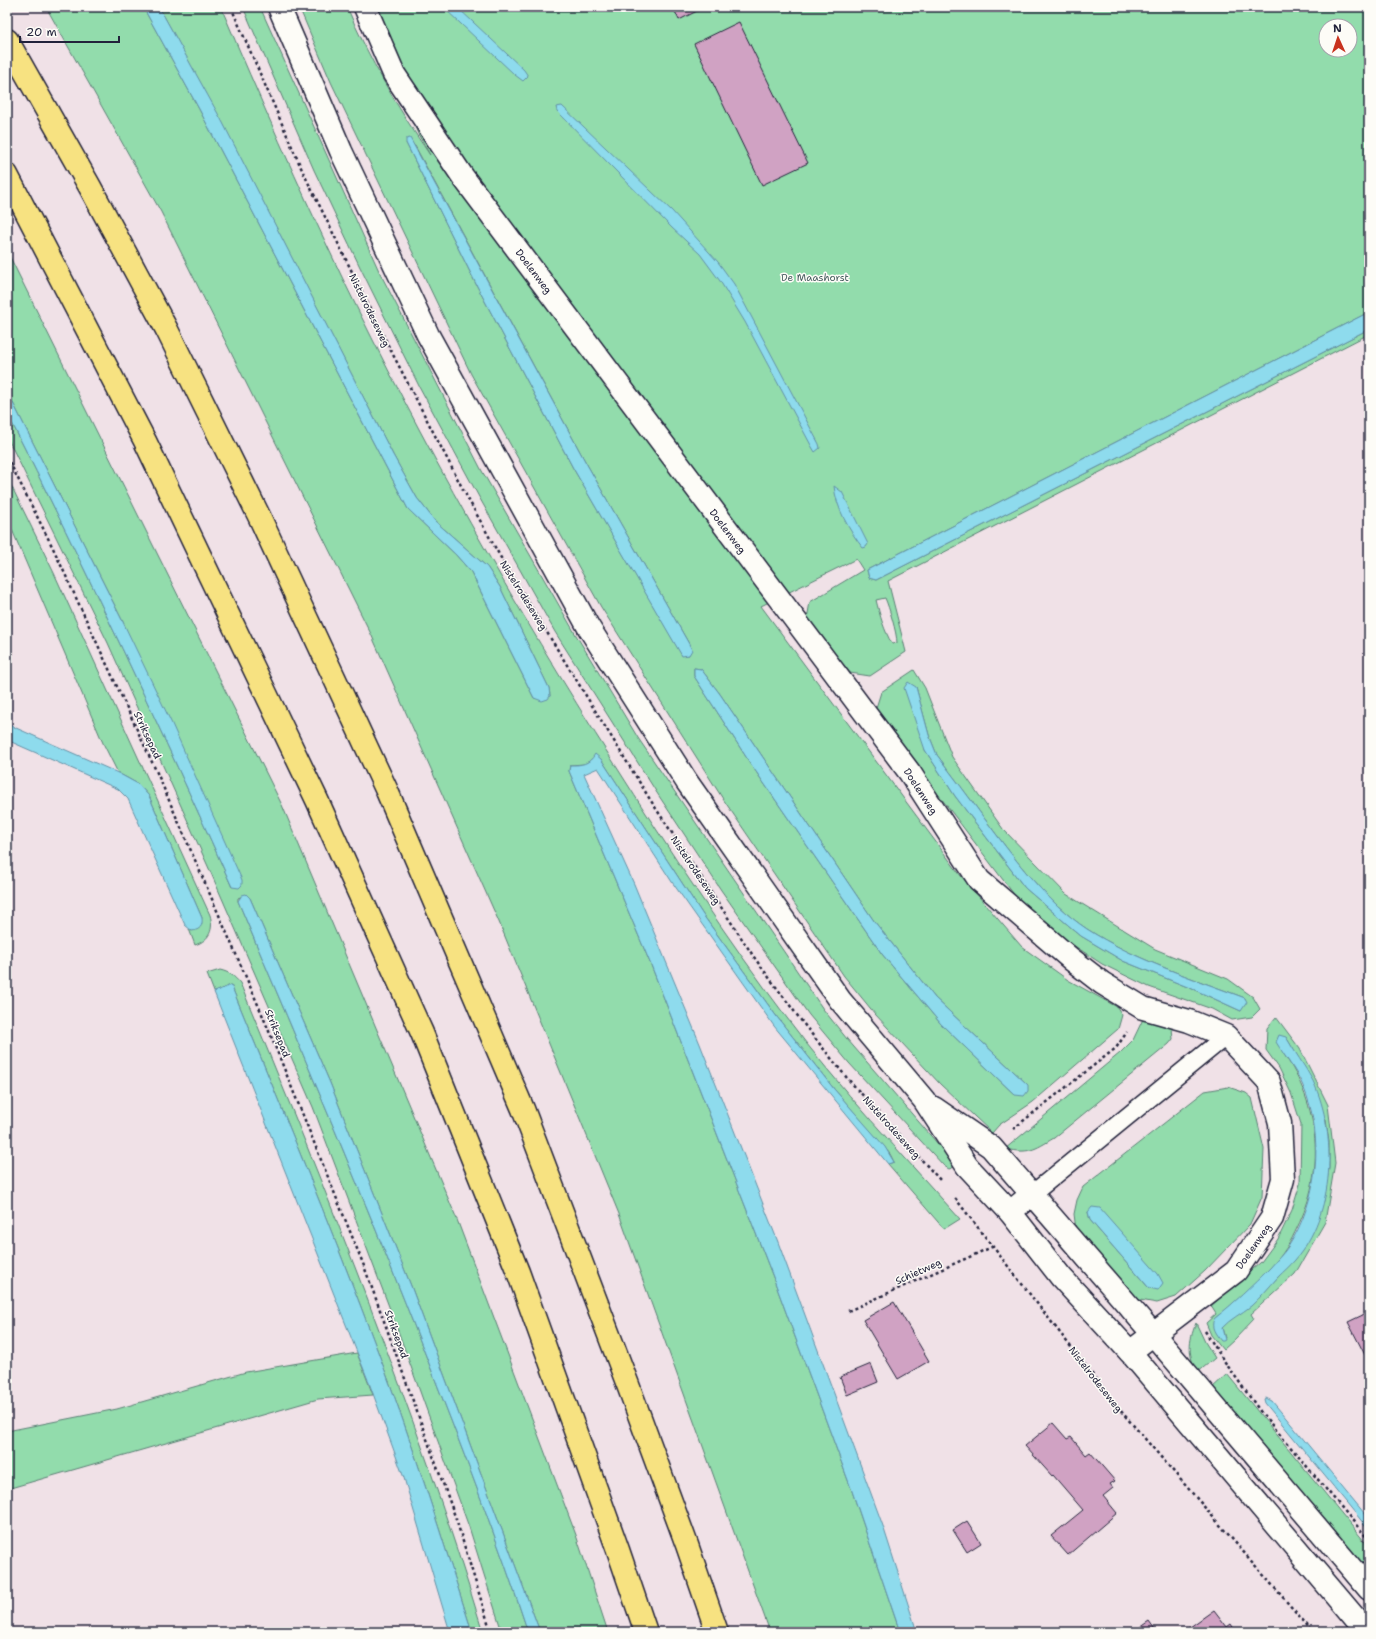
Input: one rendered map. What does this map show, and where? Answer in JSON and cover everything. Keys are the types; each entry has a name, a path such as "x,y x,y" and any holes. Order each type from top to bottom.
{"highway":[{"path":"7,40 90,187 167,330 259,516 387,791 523,1109 631,1392 717,1632"},
{"path":"7,175 145,441 317,800 422,1033 518,1272 646,1632"}],"street":[{"path":"280,7 341,151 428,335 589,628 687,782 840,1000 924,1100 967,1166 1010,1212 1061,1277 1130,1352 1367,1632"},
{"name":"Doelenweg","path":"365,7 394,74 463,177 910,773 978,880 1071,959 1102,983 1143,1008 1189,1021 1226,1036 1269,1082 1280,1123 1283,1179 1272,1218 1236,1271 1130,1352"},
{"path":"924,1100 991,1147 1031,1195 1154,1335 1369,1589"},
{"path":"1010,1212 1031,1195"}],"lane":[{"path":"1031,1195 1226,1036"}],"path":[{"name":"Nistelrodeseweg","path":"231,7 303,172 388,345 467,497 505,565 651,801 756,960 806,1027 847,1078 945,1186 994,1246 1120,1410 1176,1477 1313,1632"},
{"name":"Striksepad","path":"7,457 53,548 158,775 262,1014 364,1266 456,1519 492,1632"},
{"path":"991,1147 1116,1048 1143,1008"},
{"path":"945,1186 967,1166"},
{"name":"Schietweg","path":"848,1311 994,1246"},
{"path":"1193,1305 1209,1339 1260,1411 1369,1540"}],"green space":[{"path":"46,7 143,7 199,109 408,509 456,555 471,572 534,698 550,696 549,688 500,587 487,567 435,521 417,498 393,455 223,124 159,7 221,7 295,175 372,338 470,523 577,704 698,892 787,1018 849,1095 960,1219 944,1229 888,1164 894,1162 890,1154 834,1089 777,1017 703,915 601,759 592,759 585,764 570,765 569,771 651,965 773,1277 852,1491 900,1632 770,1632 619,1214 499,922 371,634 161,212"},
{"path":"243,7 260,7 379,271 482,471 576,635 638,738 823,1009 847,1039 957,1166 949,1169 944,1166 849,1063 809,1015 721,890 657,793 555,632 419,386 314,170"},
{"name":"De Maashorst","path":"299,7 347,7 365,46 385,83 430,155 418,134 365,7 1369,7 1369,312 867,570 869,578 876,580 1369,329 1369,334 888,581 906,652 870,676 850,673 807,619 810,602 863,570 856,559 761,606 961,876 1022,947 1068,980 1117,1007 1122,1015 1118,1029 1033,1102 999,1125 992,1133 940,1084 875,1014 844,976 723,799 601,607 471,374 331,82","holes":["406,143 415,146 585,461 689,644 689,655 682,655 573,468 477,286","885,598 896,633 897,643 892,644 882,623 876,600","694,668 701,669 720,694 874,921 935,998 1028,1085 1015,1095 941,1024 882,954 750,763 694,676"]},
{"path":"7,251 282,805 456,1217 576,1535 608,1632 540,1632 411,1286 330,1083 250,898 246,895 238,898 238,901 382,1245 480,1496 528,1632 502,1632 469,1527 393,1317 313,1107 211,873 108,643 7,437 7,413 122,648 232,887 123,622 7,391"},
{"path":"7,477 54,573 210,915 210,933 200,943 195,945 189,929 192,931 202,918 149,796 138,784 118,773 103,743 7,518"},
{"path":"914,670 925,688 952,757 1003,829 1066,894 1155,949 1228,979 1253,997 1260,1009 1252,1017 1232,1020 1212,1009 1149,987 1102,964 1064,939 1016,897 875,711 881,692","holes":["916,687 929,735 937,755 995,833 1031,878 1057,905 1087,929 1124,950 1184,976 1245,998 1241,1011 1195,990 1123,961 1081,936 1025,888 955,796 925,750"]},
{"path":"220,970 236,978 240,983 306,1143 400,1386 457,1549 483,1632 472,1632 415,1456 361,1306 231,985 214,992 207,974"},
{"path":"1144,1017 1172,1028 1173,1039 1169,1044 1054,1138 1031,1150 1020,1151 1005,1149 1120,1053 1133,1040"},
{"path":"1276,1017 1300,1049 1328,1105 1335,1163 1325,1222 1295,1274 1251,1314 1254,1319 1223,1350 1211,1335 1206,1323 1216,1314 1211,1306 1261,1262 1278,1239 1292,1210 1300,1184 1301,1124 1291,1093 1279,1068 1266,1050 1267,1028","holes":["1286,1037 1296,1054 1326,1120 1329,1142 1329,1168 1324,1201 1279,1276 1251,1305 1227,1322 1222,1328 1225,1338 1216,1334 1214,1319 1254,1286 1280,1257 1297,1228 1306,1206 1312,1184 1315,1161 1315,1139 1311,1116 1305,1095 1295,1073 1283,1053"]},
{"path":"1228,1087 1246,1093 1252,1098 1264,1149 1262,1197 1250,1224 1205,1271 1176,1297 1157,1303 1140,1300 1131,1296 1076,1230 1074,1214 1077,1200 1083,1187 1205,1091","holes":["1088,1212 1149,1288 1090,1220"]},
{"path":"1196,1323 1215,1358 1197,1373 1192,1360 1190,1348"},
{"path":"357,1353 373,1395 318,1399 7,1489 7,1431 117,1409 246,1372"},
{"path":"1227,1374 1369,1547 1369,1575 1210,1390"}],"water":[{"path":"143,7 159,7 222,121 393,455 417,498 435,521 487,567 500,587 549,688 550,696 548,699 542,701 534,698 471,572 456,555 408,509 199,109"},
{"path":"443,7 457,7 524,70 528,76 523,81 515,75"},
{"path":"562,106 672,211 718,262 734,284 819,444 820,448 815,452 745,322 720,281 700,254 672,228 557,111 556,107"},
{"path":"410,138 585,461 689,644 692,650 689,655 682,656 573,468 477,286 406,143 406,139"},
{"path":"1369,312 1369,329 876,580 869,578 867,570"},
{"path":"7,391 123,622 172,724 242,880 242,885 239,888 232,887 122,648 7,413"},
{"path":"834,486 842,492 868,544 866,547 863,548 848,526 837,502"},
{"path":"694,668 701,669 720,694 874,921 935,998 1028,1085 1028,1091 1024,1096 1015,1095 941,1024 882,954 750,763 694,676"},
{"path":"908,682 916,687 929,735 937,755 1031,878 1057,905 1087,929 1124,950 1184,976 1245,998 1247,1002 1241,1011 1195,990 1123,961 1081,936 1025,888 955,796 925,750 904,688"},
{"path":"7,724 118,773 138,784 149,796 202,918 202,923 199,929 192,931 185,925 128,799 118,789 7,740"},
{"path":"595,754 601,759 703,915 777,1017 834,1089 885,1147 894,1162 888,1164 774,1026 672,882 598,768 584,774 634,884 700,1044 778,1242 883,1526 917,1632 900,1632 852,1491 773,1277 651,965 569,771 570,765 587,762 593,758"},
{"path":"246,894 250,898 330,1083 411,1286 540,1632 528,1632 480,1496 382,1245 238,901 242,895"},
{"path":"231,985 361,1306 415,1456 472,1632 450,1632 404,1478 368,1380 214,992"},
{"path":"1279,1035 1286,1037 1303,1064 1313,1081 1321,1102 1329,1149 1325,1197 1318,1220 1308,1241 1295,1260 1262,1296 1222,1328 1225,1340 1221,1341 1213,1328 1214,1319 1236,1301 1286,1250 1298,1229 1306,1210 1312,1189 1316,1147 1310,1106 1300,1080 1276,1042"},
{"path":"1092,1207 1100,1208 1158,1274 1163,1283 1158,1290 1149,1288 1090,1220 1088,1212"},
{"path":"1266,1398 1272,1401 1369,1519 1369,1530 1265,1403 1264,1399"}],"building":[{"path":"673,7 705,7 679,20"},
{"path":"739,22 808,163 762,185 694,44"},
{"path":"894,1302 929,1361 898,1379 863,1320"},
{"path":"1369,1312 1369,1353 1365,1355 1348,1322"},
{"path":"871,1364 878,1382 847,1395 840,1377"},
{"path":"1053,1423 1067,1439 1071,1437 1086,1455 1090,1452 1115,1481 1110,1484 1113,1488 1103,1496 1117,1513 1068,1555 1051,1536 1083,1510 1053,1475 1052,1476 1025,1446"},
{"path":"967,1521 981,1543 967,1552 953,1530"},
{"path":"1214,1610 1227,1627 1231,1624 1236,1632 1183,1632"},
{"path":"1149,1621 1157,1632 1133,1632"}]}
